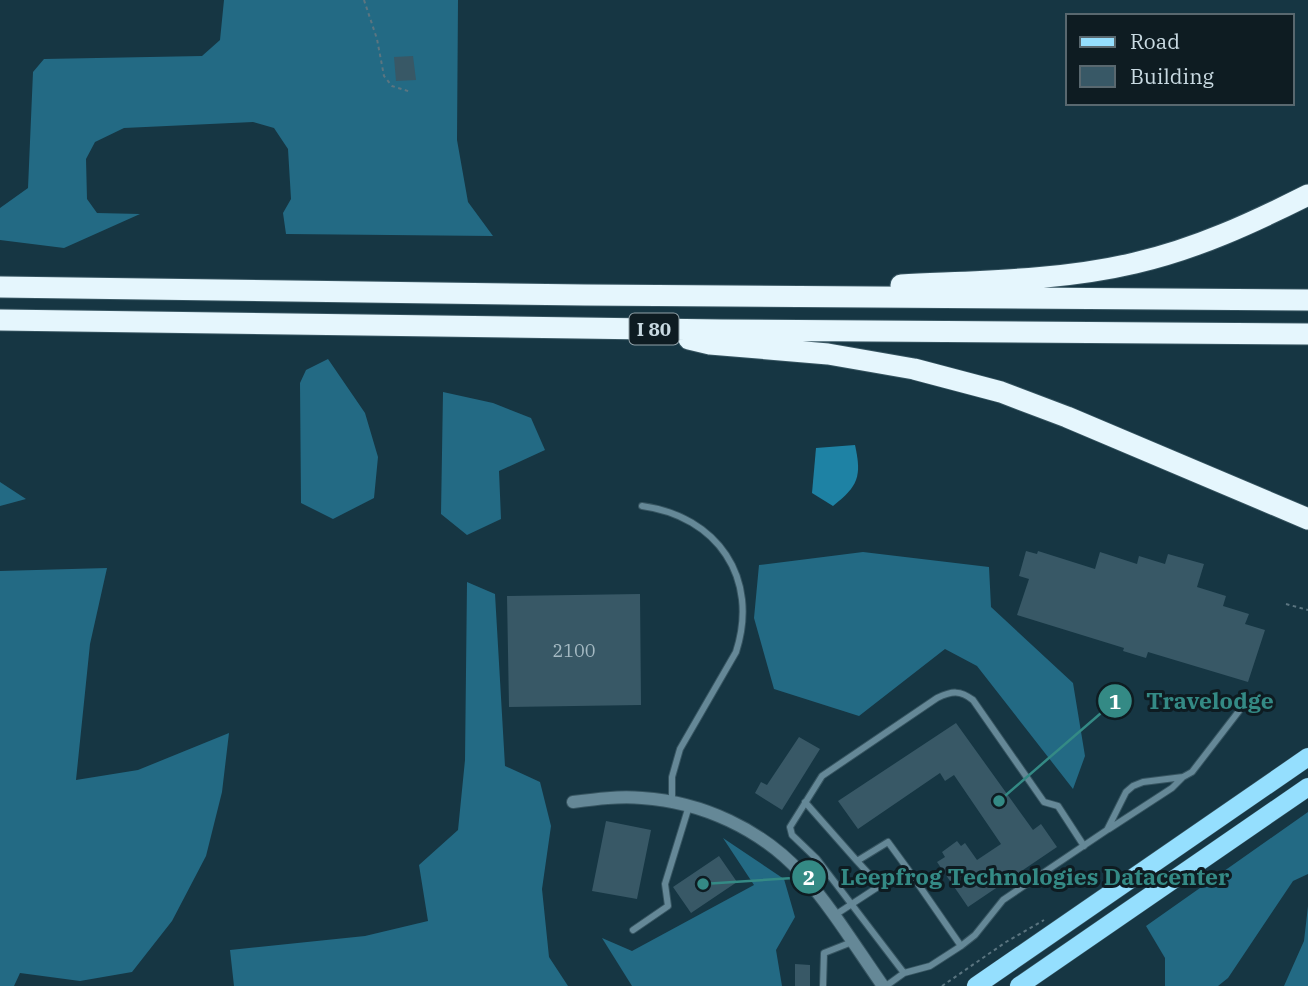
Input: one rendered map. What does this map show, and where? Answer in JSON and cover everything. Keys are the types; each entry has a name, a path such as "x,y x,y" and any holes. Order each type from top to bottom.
{"highway":[{"path":"818,297 889,285 1061,275 1135,263 1212,240 1308,195"},
{"name":"I 80","path":"0,287 1308,300"},
{"name":"I 80","path":"0,320 1308,334"},
{"path":"646,328 710,344 828,354 914,369 1000,392 1067,416 1308,519"}],"main road":[{"path":"976,986 1308,757"},
{"path":"1019,986 1308,787"}],"street":[{"path":"573,802 618,797 672,802 720,816 764,841 801,874 885,986"}],"lane":[{"path":"642,506 684,517 706,531 719,544 736,573 743,609 736,652 675,761 672,802"},
{"path":"904,973 817,859 792,835 790,827 822,776 937,698 950,692 962,692 973,700 1044,802 1058,806 1084,846"},
{"path":"885,986 904,973 930,966 961,946 975,935 1003,900 1172,788 1200,763 1239,711"},
{"path":"1107,830 1126,792 1133,786 1143,782 1183,777"},
{"path":"805,802 880,886"},
{"path":"632,930 668,906 665,884 689,806"},
{"path":"857,861 888,842 961,946"},
{"path":"834,916 907,868"},
{"path":"823,986 824,953 852,942"}],"path":[{"path":"363,0 377,39 384,76 392,86 411,92"},
{"path":"1286,604 1308,610"}],"shaded area":[{"path":"224,0 458,0 457,140 468,202 493,236 286,234 283,213 291,199 288,149 274,128 253,122 124,128 95,142 86,159 87,199 97,213 140,214 64,248 0,240 0,208 28,188 33,72 44,59 202,56 220,40"},
{"path":"328,359 365,413 378,457 374,498 333,519 301,503 300,383 306,370"},
{"path":"443,392 493,403 531,418 545,450 499,471 501,519 467,535 441,514"},
{"path":"855,445 858,465 856,480 848,493 833,506 812,493 816,448"},
{"path":"0,482 26,499 0,506"},
{"path":"863,552 989,567 991,607 1073,683 1085,756 1073,789 977,666 945,649 859,716 774,689 754,618 759,565"},
{"path":"107,568 90,644 76,780 138,770 229,733 222,792 206,856 172,921 132,972 80,981 20,973 14,986 0,986 0,571"},
{"path":"467,582 495,594 505,766 540,782 551,826 542,889 549,957 568,986 234,986 230,950 365,936 428,921 419,865 458,830 465,760"},
{"path":"1308,812 1308,874 1293,881 1228,978 1218,986 1165,986 1165,958 1146,926"},
{"path":"723,838 784,879 795,917 776,950 782,986 632,986 602,938 632,951 754,885"},
{"path":"1308,906 1308,986 1284,986 1304,941"}],"building":[{"path":"413,56 416,80 396,81 394,57"},
{"path":"1026,551 1037,554 1038,551 1095,569 1100,552 1137,564 1139,556 1165,564 1168,554 1204,564 1197,587 1226,596 1223,606 1249,614 1245,624 1265,630 1248,682 1148,652 1146,658 1123,651 1124,648 1017,615 1029,579 1019,576"},
{"path":"640,594 641,705 509,707 507,596"},
{"path":"956,723 1033,830 1041,824 1057,847 968,907 937,862 945,857 942,852 957,841 961,846 965,843 977,860 1001,844 954,775 945,781 940,773 858,829 838,801"},
{"path":"799,737 820,749 782,810 755,793 761,782 767,785"},
{"path":"606,821 651,830 637,899 592,891"},
{"path":"719,856 737,882 691,913 673,887"},
{"path":"795,964 810,965 810,986 795,986"}],"place":[{"name":"Travelodge","path":"999,801"},
{"name":"Leepfrog Technologies Datacenter","path":"703,884"}]}
